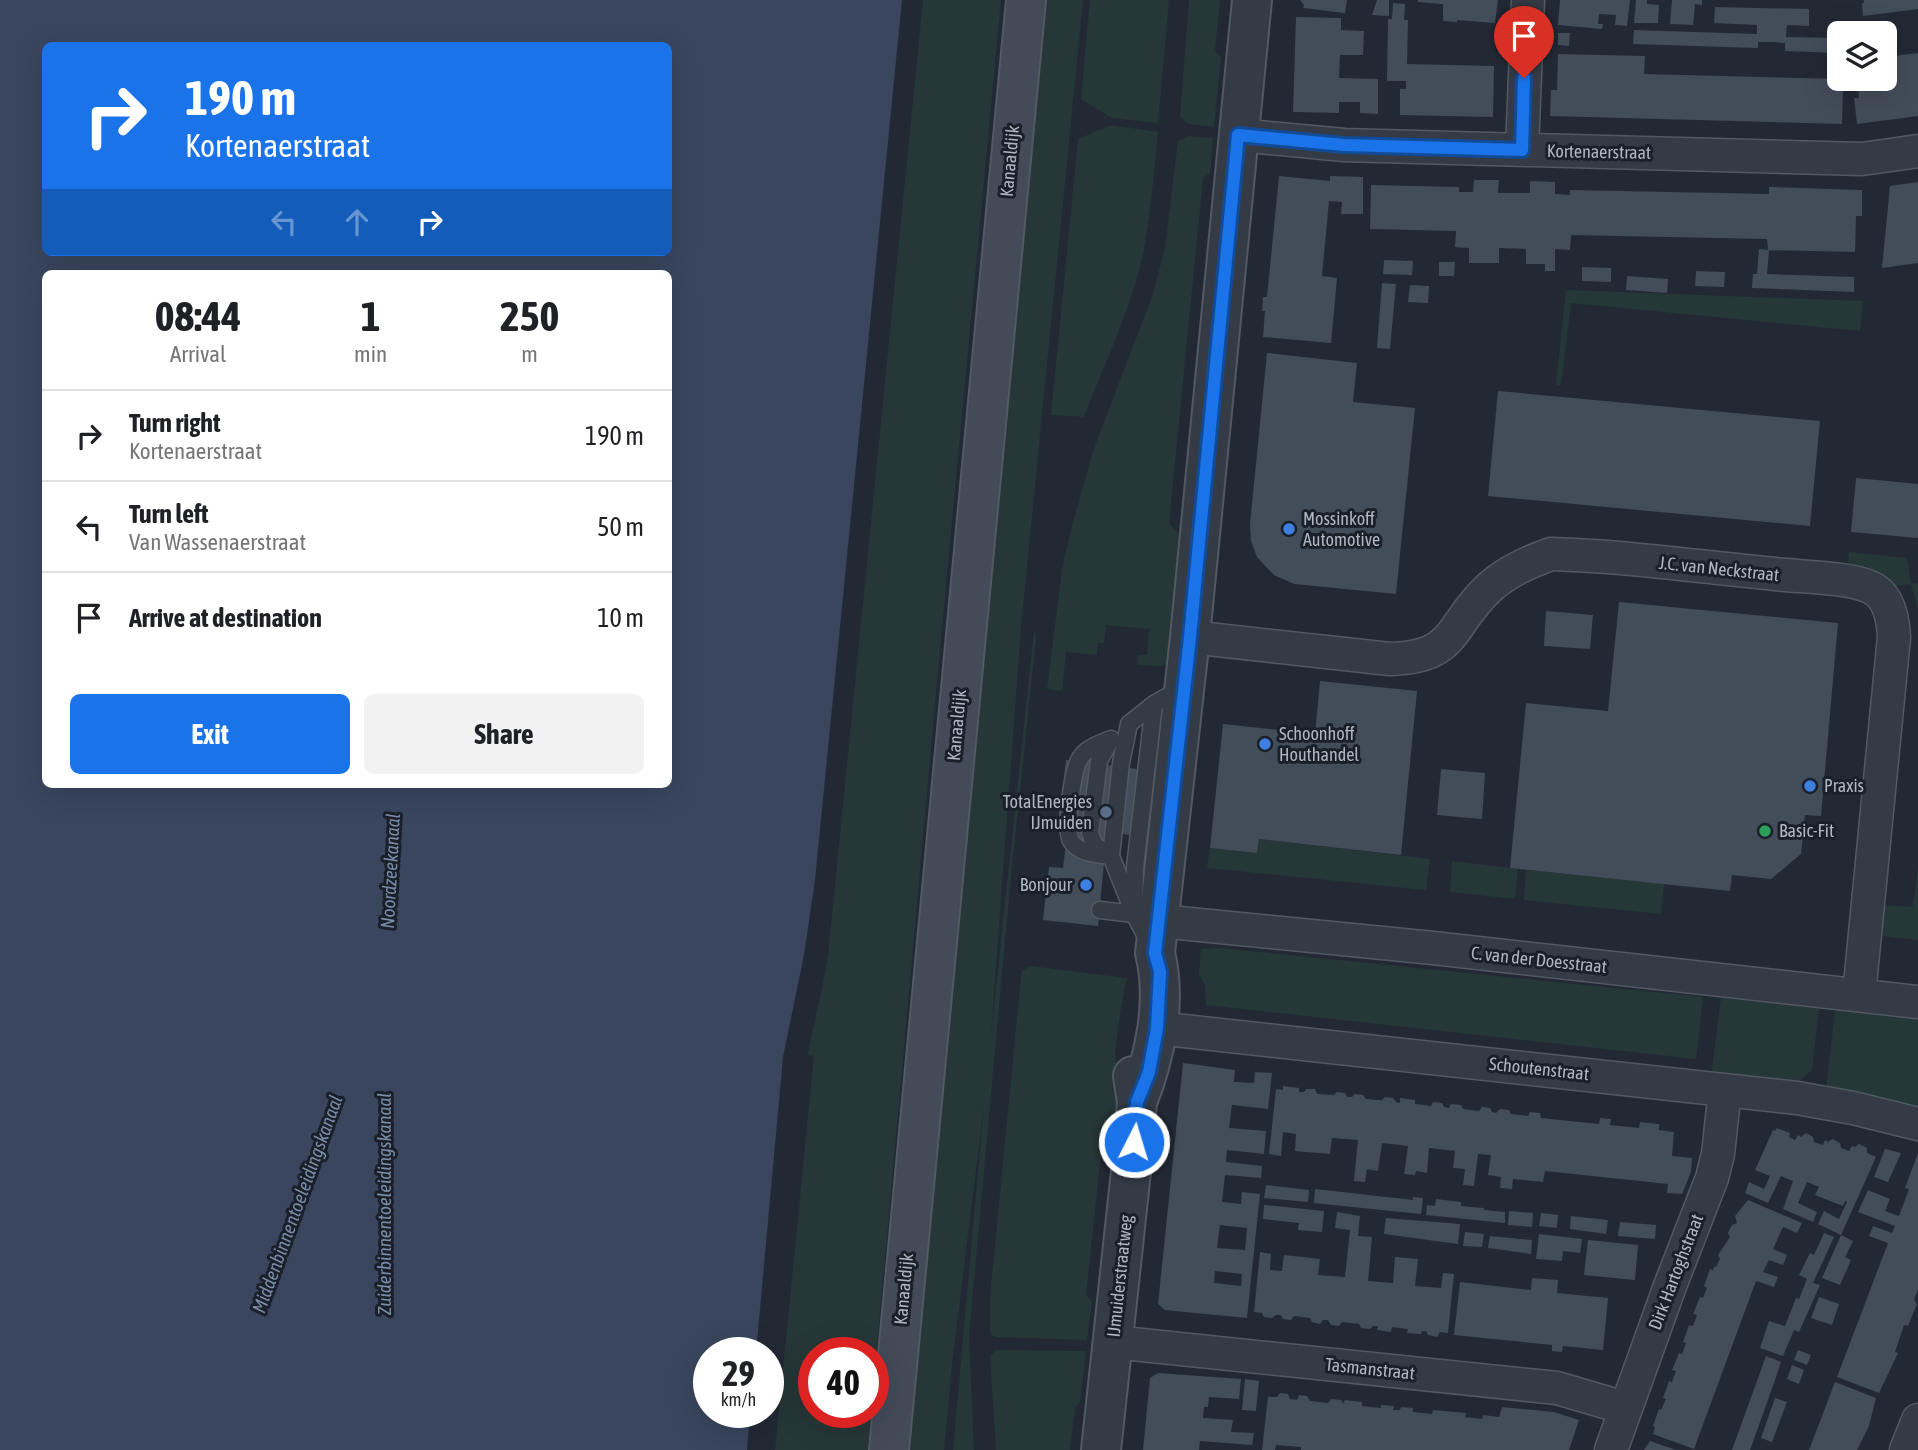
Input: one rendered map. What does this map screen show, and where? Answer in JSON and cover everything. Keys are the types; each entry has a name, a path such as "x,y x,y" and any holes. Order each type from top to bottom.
{"main road":[{"name":"Kanaaldijk","path":"889,1450 1026,0"}],"street":[{"name":"IJmuiderstraatweg","path":"1101,1450 1137,1102 1129,1051 1134,1001 1143,970 1149,929 1169,696 1190,637 1252,0"},
{"path":"1522,150 1528,0"},
{"name":"Kortenaerstraat","path":"1238,135 1344,145 1862,159 1918,151"},
{"name":"J.C. van Neckstraat","path":"1190,637 1390,659 1410,658 1430,653 1448,640 1488,589 1505,576 1527,563 1552,554 1811,578 1871,587 1881,595 1888,607 1894,637 1859,995"},
{"name":"IJmuiderstraatweg","path":"1137,1102 1149,1072 1157,1028 1160,972 1149,929"},
{"name":"C. van der Doesstraat","path":"1149,929 1446,949 1918,1002"},
{"name":"Schoutenstraat","path":"1157,1028 1815,1101 1918,1124"},
{"name":"Dirk Hartoghstraat","path":"1611,1450 1712,1178 1718,1154 1725,1090"},
{"name":"Tasmanstraat","path":"1112,1342 1557,1388 1625,1408"},
{"path":"1906,1450 1918,1420"}],"lane":[{"path":"1111,856 1085,852 1071,841 1069,831 1074,774 1079,758 1089,749 1111,739 1169,696"},
{"path":"1111,856 1121,763 1129,724"},
{"path":"1111,739 1099,761 1090,833 1095,846 1111,856 1149,929"},
{"path":"1100,910 1149,929"}],"shaded area":[{"path":"923,0 1001,0 878,1337 798,1337 798,1428 870,1428 868,1450 775,1450 777,1428 784,1428 784,1359 814,1056 808,1055 828,955"},
{"path":"1043,0 1083,0 1021,627 991,1035 1034,631 1036,637 969,1336 974,1450 953,1450 984,1105 944,1450 908,1450"},
{"path":"1090,0 1169,0 1158,123 1112,118 1081,99"},
{"path":"1189,0 1220,0 1215,50 1221,57 1214,127 1188,124 1180,117"},
{"path":"1111,125 1158,132 1144,249 1135,285 1084,417 1051,415 1078,139"},
{"path":"1189,136 1213,138 1210,173 1203,178 1169,523 1182,538 1170,659 1162,666 1137,665 1138,655 1147,655 1149,629 1106,625 1104,643 1098,643 1097,655 1066,652 1062,691 1047,689 1062,569 1071,530 1093,451 1153,294 1165,248 1178,141"},
{"path":"1566,290 1863,301 1860,331 1571,303 1561,385 1556,385"},
{"path":"1849,552 1907,558 1911,584 1895,586 1885,578 1848,563"},
{"path":"1918,583 1918,609 1911,584"},
{"path":"1259,839 1430,859 1426,890 1207,868 1210,848 1257,853"},
{"path":"1452,861 1518,869 1515,899 1450,892"},
{"path":"1918,867 1918,940 1881,936 1884,905 1913,907"},
{"path":"1526,870 1648,882 1665,877 1661,914 1524,900"},
{"path":"1220,948 1703,997 1696,1059 1206,1005 1205,985 1199,975 1201,949"},
{"path":"1031,966 1127,978 1115,1052 1120,1113 1104,1125 1086,1295 1092,1302 1087,1340 996,1337 991,1335 990,1331 990,1297 1021,977 1022,971"},
{"path":"1721,998 1819,1008 1812,1070 1794,1086 1711,1077"},
{"path":"1835,1010 1918,1019 1918,1111 1826,1091"},
{"path":"996,1350 1086,1351 1080,1402 1075,1408 1070,1450 996,1450 990,1356"}],"water":[{"path":"0,0 902,0 815,880 804,955 783,1057 757,1337 693,1337 693,1428 749,1428 747,1450 0,1450"}],"building":[{"path":"1300,0 1347,0 1345,13 1303,8"},
{"path":"1377,0 1389,0 1389,16 1372,15"},
{"path":"1418,0 1498,0 1495,23 1443,21 1443,4"},
{"path":"1560,0 1630,0 1627,26 1615,25 1616,15 1599,14 1598,24 1603,24 1602,29 1558,25"},
{"path":"1636,0 1647,0 1647,4 1659,5 1658,23 1634,23"},
{"path":"1672,0 1702,0 1702,5 1695,4 1693,25 1670,24"},
{"path":"1864,0 1918,0 1918,9 1863,16"},
{"path":"1393,3 1405,4 1404,20 1408,20 1407,64 1494,66 1493,117 1400,115 1400,89 1406,89 1406,81 1387,81 1388,19 1392,19"},
{"path":"1715,7 1809,9 1809,26 1787,25 1786,37 1827,38 1827,53 1785,51 1785,43 1772,42 1758,42 1758,48 1633,44 1634,30 1757,34 1757,25 1714,23"},
{"path":"1296,17 1341,18 1341,30 1364,31 1363,55 1340,55 1339,78 1378,79 1378,114 1360,113 1360,102 1339,102 1339,113 1293,112"},
{"path":"1558,33 1570,33 1569,46 1558,45"},
{"path":"1918,53 1918,116 1857,124 1854,98 1859,98 1858,91 1897,91 1897,56"},
{"path":"1558,54 1645,56 1644,74 1827,79 1827,91 1843,91 1842,124 1550,116 1551,90 1557,90"},
{"path":"1279,176 1330,181 1330,176 1363,177 1363,214 1341,214 1342,202 1329,201 1322,276 1337,278 1331,343 1263,337 1263,297 1267,297"},
{"path":"1474,180 1499,180 1498,193 1530,193 1530,181 1555,182 1555,194 1570,195 1570,190 1769,194 1769,187 1862,190 1862,216 1856,216 1855,252 1768,250 1767,239 1571,235 1570,250 1555,249 1555,271 1545,271 1545,264 1526,264 1526,249 1499,248 1499,263 1469,263 1469,248 1455,247 1456,231 1370,229 1371,185 1459,187 1459,192 1473,192"},
{"path":"1918,182 1918,263 1882,268 1890,186"},
{"path":"1759,249 1769,250 1767,274 1854,277 1854,292 1752,288 1753,274 1757,274"},
{"path":"1384,260 1413,261 1412,275 1383,274"},
{"path":"1439,262 1455,262 1454,276 1439,276"},
{"path":"1582,267 1611,268 1611,282 1582,281"},
{"path":"1696,271 1725,272 1724,287 1695,286"},
{"path":"1627,276 1668,279 1667,293 1626,290"},
{"path":"1382,283 1396,284 1390,349 1377,348"},
{"path":"1410,285 1429,286 1428,303 1408,302"},
{"path":"1267,353 1357,363 1353,402 1415,408 1396,594 1294,584 1274,575 1257,557 1251,541 1250,524"},
{"path":"1498,391 1820,421 1810,526 1488,496"},
{"path":"1856,478 1918,484 1918,538 1851,532"},
{"path":"1619,602 1838,623 1821,816 1805,815 1801,854 1771,879 1732,875 1730,891 1510,868 1526,703 1608,711"},
{"path":"1546,611 1593,615 1590,649 1544,646"},
{"path":"1320,681 1417,691 1401,855 1259,839 1257,853 1210,848 1223,724 1315,734"},
{"path":"1066,760 1154,771 1146,837 1107,832 1098,926 1043,920 1049,867 1063,868 1068,827 1058,826"},
{"path":"1441,769 1485,773 1482,819 1437,815"},
{"path":"1183,1063 1235,1070 1234,1082 1254,1083 1255,1072 1272,1073 1268,1109 1232,1105 1229,1128 1266,1131 1264,1154 1227,1150 1226,1162 1262,1166 1261,1178 1225,1175 1222,1202 1241,1204 1242,1192 1260,1194 1247,1318 1165,1310 1158,1304","holes":["1220,1225 1247,1228 1245,1250 1217,1248","1215,1271 1242,1274 1241,1286 1214,1283"]},
{"path":"1283,1086 1299,1088 1299,1092 1315,1089 1317,1094 1334,1095 1337,1092 1345,1093 1347,1097 1355,1094 1376,1100 1385,1097 1400,1103 1400,1098 1415,1100 1415,1104 1431,1106 1433,1102 1442,1103 1449,1108 1451,1104 1461,1105 1463,1109 1479,1111 1482,1107 1490,1108 1496,1113 1500,1109 1509,1110 1511,1114 1528,1116 1530,1112 1540,1113 1541,1118 1599,1124 1600,1118 1611,1119 1610,1125 1639,1128 1640,1122 1659,1124 1659,1130 1674,1132 1672,1156 1692,1158 1691,1172 1682,1194 1667,1193 1668,1184 1545,1171 1543,1182 1513,1179 1512,1189 1500,1188 1501,1177 1488,1175 1491,1155 1478,1154 1474,1186 1463,1185 1465,1169 1453,1168 1455,1151 1429,1148 1427,1173 1416,1171 1415,1175 1404,1174 1408,1146 1382,1143 1378,1171 1367,1169 1365,1182 1354,1181 1358,1140 1332,1138 1330,1154 1295,1151 1296,1134 1283,1132 1281,1156 1269,1154 1276,1089 1283,1090"},
{"path":"1777,1128 1790,1133 1789,1137 1795,1140 1798,1135 1801,1137 1806,1133 1813,1137 1814,1142 1823,1145 1825,1140 1828,1142 1832,1139 1840,1143 1841,1148 1849,1151 1852,1146 1859,1144 1867,1148 1867,1153 1876,1157 1841,1235 1818,1224 1824,1211 1839,1219 1847,1202 1845,1201 1843,1206 1815,1195 1819,1187 1807,1182 1798,1203 1817,1212 1813,1222 1783,1209 1793,1181 1781,1176 1768,1203 1745,1193 1749,1182 1764,1189 1770,1176 1755,1170 1773,1130"},
{"path":"1885,1149 1901,1153 1888,1182 1874,1177"},
{"path":"1918,1153 1918,1289 1914,1300 1917,1304 1908,1326 1904,1325 1895,1352 1898,1353 1879,1393 1837,1377 1888,1243 1869,1236 1873,1226 1892,1233 1895,1226 1858,1212 1868,1190 1890,1199 1885,1211 1899,1216 1909,1189 1905,1188"},
{"path":"1266,1185 1309,1190 1308,1202 1264,1198"},
{"path":"1315,1189 1413,1200 1413,1197 1423,1198 1421,1214 1314,1203"},
{"path":"1436,1199 1461,1202 1461,1206 1505,1212 1505,1223 1426,1215 1427,1205 1435,1206"},
{"path":"1748,1200 1802,1223 1797,1233 1783,1227 1773,1249 1787,1255 1783,1265 1769,1260 1763,1272 1778,1277 1774,1287 1756,1281 1694,1449 1653,1434 1653,1426 1666,1399 1663,1398 1669,1381 1672,1382 1676,1371 1672,1370 1686,1343 1683,1342 1689,1325 1693,1326 1697,1315 1693,1314 1707,1288 1704,1286 1710,1269 1716,1267 1720,1259 1718,1255 1730,1237 1728,1233 1732,1225 1737,1223 1735,1216"},
{"path":"1264,1205 1324,1211 1322,1232 1298,1230 1299,1223 1263,1219"},
{"path":"1509,1211 1533,1213 1532,1227 1508,1225"},
{"path":"1337,1212 1360,1216 1358,1236 1372,1237 1368,1281 1393,1283 1395,1257 1418,1259 1415,1286 1441,1288 1443,1273 1454,1274 1448,1333 1440,1332 1437,1337 1428,1335 1426,1331 1421,1334 1407,1333 1408,1329 1392,1327 1391,1332 1377,1330 1378,1326 1361,1328 1359,1324 1342,1322 1339,1326 1331,1325 1328,1320 1323,1320 1320,1324 1312,1322 1310,1318 1294,1316 1291,1320 1276,1315 1272,1318 1254,1312 1260,1252 1271,1254 1270,1270 1282,1271 1284,1255 1320,1259 1318,1275 1345,1277 1350,1230 1335,1228"},
{"path":"1541,1213 1558,1215 1557,1228 1539,1226"},
{"path":"1571,1216 1608,1220 1606,1234 1570,1229"},
{"path":"1386,1218 1460,1224 1458,1244 1384,1234"},
{"path":"1620,1222 1656,1225 1655,1239 1618,1236"},
{"path":"1465,1232 1484,1234 1482,1247 1463,1246"},
{"path":"1824,1233 1834,1237 1813,1283 1820,1285 1799,1332 1794,1330 1783,1356 1760,1348 1769,1321 1785,1326 1807,1279 1799,1275 1810,1253 1814,1255"},
{"path":"1539,1234 1582,1239 1580,1253 1563,1251 1562,1261 1536,1259"},
{"path":"1841,1235 1853,1241 1845,1257 1851,1260 1840,1285 1822,1278"},
{"path":"1490,1236 1532,1240 1531,1254 1488,1248"},
{"path":"1588,1240 1638,1245 1635,1280 1584,1275"},
{"path":"1532,1278 1558,1280 1557,1293 1608,1298 1603,1350 1563,1346 1562,1352 1552,1351 1552,1345 1454,1335 1460,1282 1531,1290"},
{"path":"1819,1297 1839,1304 1832,1325 1811,1318"},
{"path":"1798,1350 1811,1355 1807,1365 1794,1360"},
{"path":"1766,1356 1781,1362 1750,1450 1732,1450"},
{"path":"1792,1365 1804,1370 1799,1384 1787,1379"},
{"path":"1158,1373 1241,1379 1239,1399 1209,1397 1203,1418 1233,1420 1231,1432 1254,1433 1252,1445 1200,1441 1199,1450 1143,1450 1150,1378"},
{"path":"1245,1379 1259,1381 1256,1411 1242,1410"},
{"path":"1835,1382 1876,1398 1869,1426 1857,1450 1809,1450"},
{"path":"1280,1393 1288,1394 1290,1399 1297,1400 1299,1395 1307,1396 1310,1401 1328,1403 1331,1399 1341,1400 1343,1404 1345,1400 1362,1402 1362,1406 1394,1406 1393,1410 1400,1410 1401,1407 1413,1408 1413,1412 1432,1414 1433,1410 1466,1413 1465,1417 1482,1419 1483,1415 1499,1417 1502,1407 1554,1412 1579,1420 1569,1450 1301,1450 1301,1447 1276,1445 1275,1450 1262,1450 1268,1397 1277,1397"},
{"path":"1775,1398 1787,1402 1772,1442 1761,1438"},
{"path":"1650,1441 1676,1450 1644,1450"}],"place":[{"name":"Mossinkoff Automotive","path":"1289,529"},
{"name":"Schoonhoff Houthandel","path":"1265,744"},
{"name":"Praxis","path":"1810,786"},
{"name":"TotalEnergies IJmuiden","path":"1106,812"},
{"name":"Basic-Fit","path":"1765,831"},
{"name":"Bonjour","path":"1086,885"}],"route":[{"path":"1134,1142 1137,1102 1149,1072 1157,1028 1160,972 1155,953 1190,637 1238,135 1344,145 1522,150 1524,78"}],"water label":[{"name":"Noordzeekanaal","path":"390,871"},
{"name":"Middenbinnentoeleidingskanaal","path":"297,1204"},
{"name":"Zuiderbinnentoeleidingskanaal","path":"384,1204"}]}
